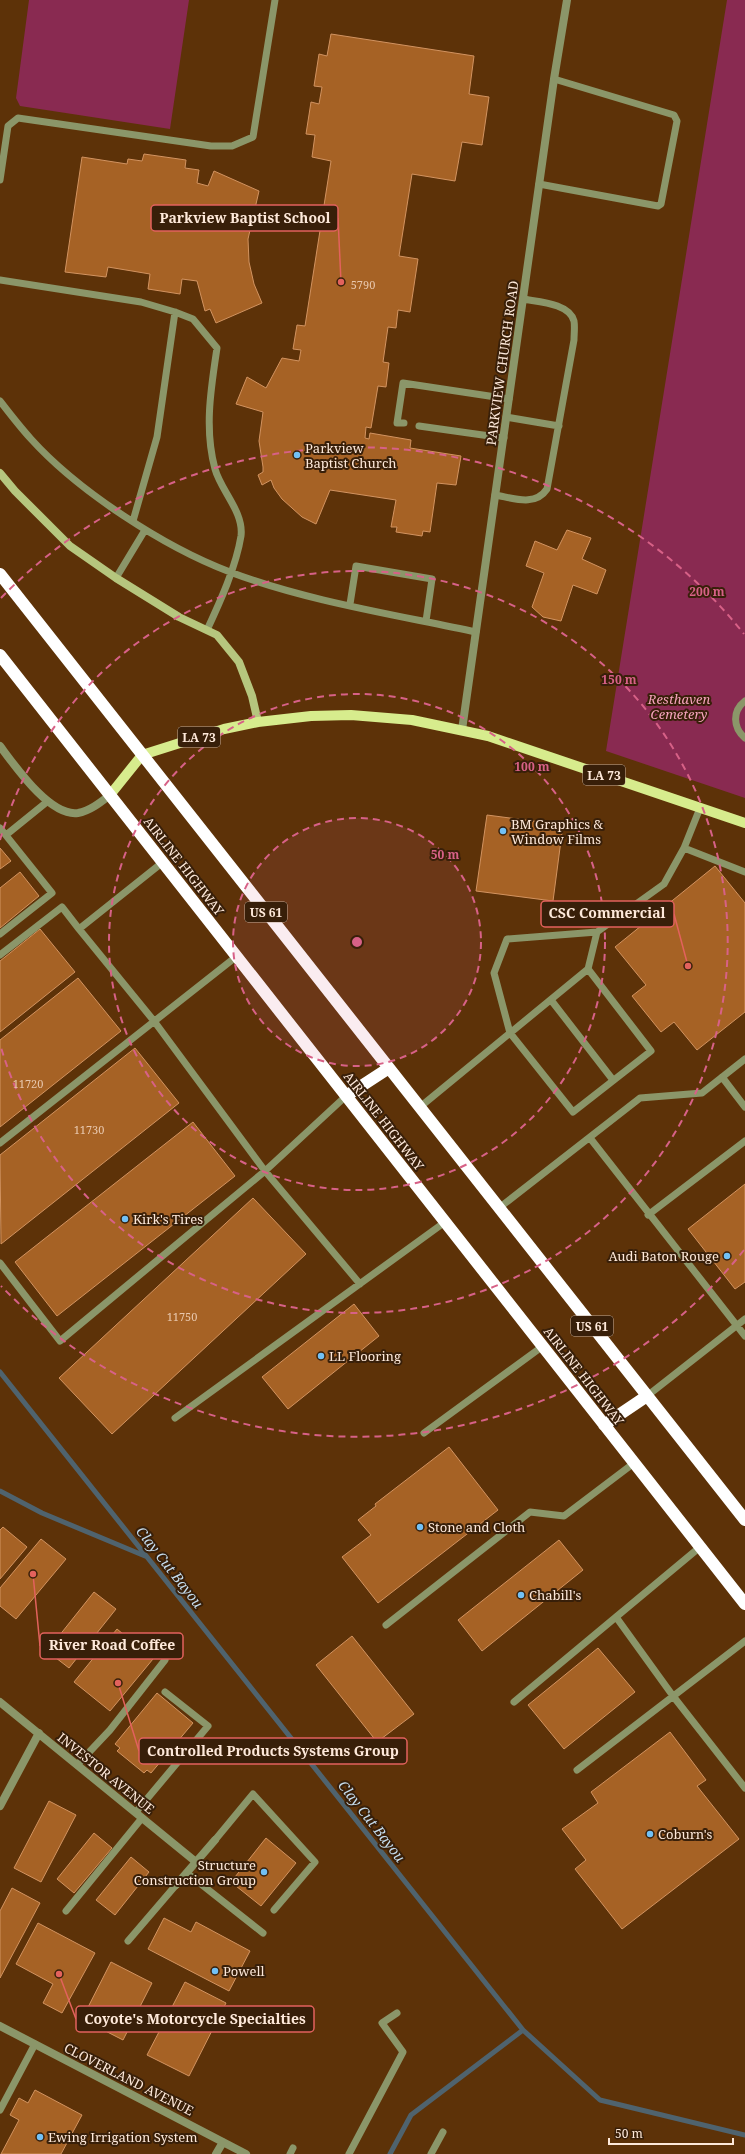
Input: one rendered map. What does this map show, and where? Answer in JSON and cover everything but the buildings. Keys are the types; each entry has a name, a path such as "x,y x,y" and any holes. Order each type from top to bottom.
{"highway":[{"name":"US 61","path":"0,574 745,1520"},
{"name":"AIRLINE HIGHWAY","path":"0,655 745,1604"},
{"path":"346,1096 389,1068"},
{"path":"604,1425 647,1396"}],"main road":[{"name":"LA 73","path":"142,755 224,729 258,722 311,716 351,715 412,720 462,730 517,745 745,823"},
{"path":"110,795 142,755"}],"street":[{"name":"PARKVIEW CHURCH ROAD","path":"462,730 554,79 567,0"},
{"path":"0,473 15,491 70,546 116,578 179,617 217,635 238,662 252,696 258,722"},
{"path":"0,746 20,771 48,801 66,813 78,813 90,809 110,795"},
{"name":"INVESTOR AVENUE","path":"0,1702 196,1862"},
{"path":"0,1806 39,1733"},
{"path":"176,1886 215,1840"},
{"name":"CLOVERLAND AVENUE","path":"0,2026 246,2154"},
{"path":"216,2154 223,2142"}],"lane":[{"path":"0,180 8,126 18,118 211,146 232,146 253,137 275,0"},
{"path":"539,184 658,206 661,204 677,121 674,116 554,79"},
{"path":"0,280 141,302 175,312 193,318 217,348 209,420 211,451 215,471 240,520 241,535 230,572 207,630"},
{"path":"495,495 525,500 535,500 542,496 549,482 574,340 574,320 569,313 560,307 523,299"},
{"path":"133,521 157,437 175,312"},
{"path":"404,423 397,422 403,383 509,400"},
{"path":"0,401 31,439 51,459 86,488 145,530 185,553 230,572 302,594 476,632"},
{"path":"506,417 559,426"},
{"path":"419,426 504,438"},
{"path":"116,578 145,530"},
{"path":"350,604 356,566 432,579 426,622"},
{"path":"745,701 737,710 736,717 739,732 745,738"},
{"path":"6,835 48,801"},
{"path":"588,970 651,1051 572,1112 510,1033 494,973 507,939 597,932 664,884 684,848 700,808"},
{"path":"0,828 52,893 0,934"},
{"path":"684,848 745,872"},
{"path":"79,929 163,862"},
{"path":"0,955 62,907 154,1021 265,1171 360,1284"},
{"path":"420,1107 588,970 597,932"},
{"path":"0,1143 237,956"},
{"path":"551,1000 613,1080"},
{"path":"500,1208 640,1098 702,1093 745,1059"},
{"path":"722,1077 745,1107"},
{"path":"0,1263 60,1341 265,1171 346,1096"},
{"path":"590,1138 745,1336"},
{"path":"648,1214 745,1141"},
{"path":"175,1418 445,1222"},
{"path":"647,1396 745,1319"},
{"path":"424,1433 543,1346"},
{"path":"386,1625 530,1512 564,1516 634,1463"},
{"path":"514,1702 700,1547"},
{"path":"616,1617 673,1696 745,1788"},
{"path":"577,1770 745,1641"},
{"path":"77,1765 110,1730 165,1660"},
{"path":"136,1812 208,1726 165,1692"},
{"path":"215,1840 252,1794 315,1862 274,1910"},
{"path":"66,1911 142,1818"},
{"path":"187,1873 263,1933"},
{"path":"128,1941 176,1886"},
{"path":"349,2154 403,2052 382,2024 397,2012"},
{"path":"0,2110 35,2044"},
{"path":"431,2154 443,2132"}],"green space":[{"path":"29,0 189,0 170,129 20,106 16,98"},
{"name":"Resthaven Cemetery","path":"727,0 745,0 745,798 606,751"}],"waterway":[{"name":"Clay Cut Bayou","path":"0,1372 523,2030 600,2100 745,2135"},
{"path":"0,1491 42,1513 145,1556"},
{"path":"390,2154 411,2115 523,2030"}],"place":[{"name":"Parkview Baptist School","path":"341,282"},
{"name":"Parkview Baptist Church","path":"297,455"},
{"name":"BM Graphics & Window Films","path":"503,831"},
{"name":"CSC Commercial","path":"688,966"},
{"name":"Kirk's Tires","path":"125,1219"},
{"name":"Audi Baton Rouge","path":"727,1256"},
{"name":"LL Flooring","path":"321,1356"},
{"name":"Stone and Cloth","path":"420,1527"},
{"name":"River Road Coffee","path":"33,1574"},
{"name":"Chabill's","path":"521,1595"},
{"name":"Controlled Products Systems Group","path":"118,1683"},
{"name":"Coburn's","path":"650,1834"},
{"name":"Structure Construction Group","path":"264,1872"},
{"name":"Powell","path":"215,1971"},
{"name":"Coyote's Motorcycle Specialties","path":"59,1974"},
{"name":"Ewing Irrigation System","path":"40,2137"}]}
